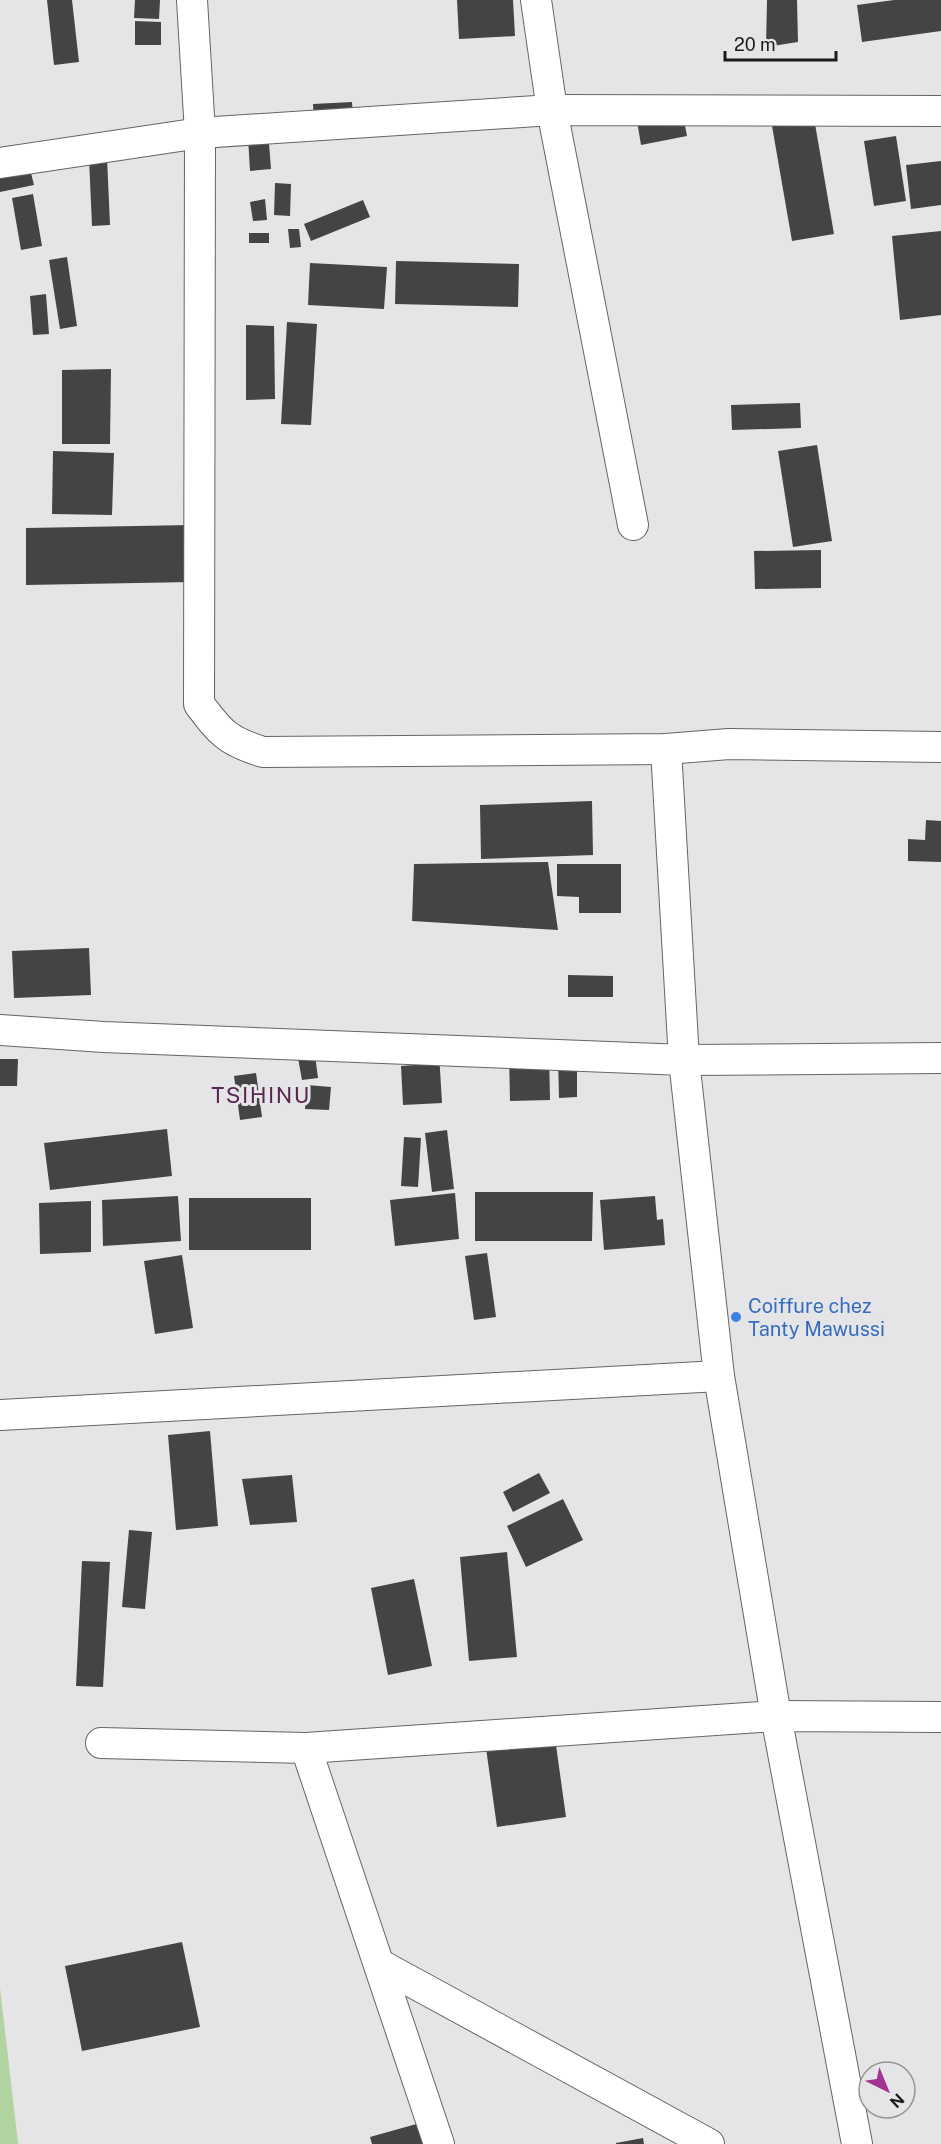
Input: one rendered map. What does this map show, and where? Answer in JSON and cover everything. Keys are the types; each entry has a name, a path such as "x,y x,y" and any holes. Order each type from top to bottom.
{"street":[{"path":"192,0 200,134 199,704 216,727 237,744 263,752 666,749 729,744 941,747"},
{"path":"536,0 552,110 633,525"},
{"path":"0,163 200,134 552,110 941,111"},
{"path":"666,749 684,1060 719,1376 776,1716 857,2144"},
{"path":"0,1030 104,1037 684,1060 941,1058"},
{"path":"0,1415 719,1376"},
{"path":"101,1743 306,1748 776,1716 941,1717"},
{"path":"306,1748 439,2144"},
{"path":"379,1964 709,2144"}],"green space":[{"path":"0,1988 18,2143 19,2144 0,2144"}],"building":[{"path":"47,0 72,0 79,62 54,65"},
{"path":"135,0 160,0 159,19 134,18"},
{"path":"457,0 513,0 515,36 459,39"},
{"path":"767,0 797,0 798,42 766,47"},
{"path":"894,0 941,0 941,31 862,42 857,5"},
{"path":"135,21 161,22 161,45 135,45"},
{"path":"679,95 687,136 641,145 634,103"},
{"path":"352,102 354,138 315,140 313,104"},
{"path":"267,118 271,169 250,171 247,120"},
{"path":"814,118 834,234 792,241 772,126"},
{"path":"896,136 906,201 874,206 864,141"},
{"path":"107,157 110,225 92,226 89,158"},
{"path":"941,161 941,205 911,209 906,165"},
{"path":"29,165 34,185 0,192 0,171"},
{"path":"275,183 291,184 290,216 274,215"},
{"path":"33,194 42,246 21,250 12,198"},
{"path":"265,199 267,220 253,221 250,202"},
{"path":"363,200 370,217 311,241 304,224"},
{"path":"288,229 299,229 301,247 290,248"},
{"path":"941,231 941,315 900,320 892,236"},
{"path":"249,233 269,233 269,243 249,243"},
{"path":"67,257 77,326 60,329 49,260"},
{"path":"396,261 519,264 518,307 395,304"},
{"path":"310,263 387,267 384,309 308,305"},
{"path":"46,294 49,334 33,335 30,296"},
{"path":"287,322 317,324 311,425 281,424"},
{"path":"246,325 274,326 275,399 246,400"},
{"path":"111,369 110,444 62,444 62,370"},
{"path":"800,403 801,428 732,430 731,405"},
{"path":"817,445 832,541 793,547 778,451"},
{"path":"53,451 114,453 112,515 52,514"},
{"path":"191,525 192,582 26,585 26,528"},
{"path":"821,550 821,588 755,589 754,551"},
{"path":"592,801 593,855 481,859 480,805"},
{"path":"926,820 941,821 941,862 908,861 908,839 925,840"},
{"path":"548,862 558,930 412,921 414,864"},
{"path":"557,864 621,864 621,913 579,913 579,897 557,896"},
{"path":"89,948 91,995 14,998 12,951"},
{"path":"568,975 613,976 613,997 568,997"},
{"path":"549,1052 550,1100 510,1101 509,1053"},
{"path":"439,1053 442,1103 403,1105 401,1066 414,1065 414,1055"},
{"path":"315,1055 318,1078 302,1080 298,1058"},
{"path":"558,1055 577,1055 577,1097 559,1098"},
{"path":"0,1059 18,1059 17,1086 0,1086"},
{"path":"256,1073 262,1117 240,1120 234,1076"},
{"path":"307,1085 331,1087 329,1110 305,1109"},
{"path":"167,1129 172,1176 50,1190 44,1143"},
{"path":"447,1130 454,1189 432,1192 425,1133"},
{"path":"404,1137 421,1138 418,1187 401,1186"},
{"path":"475,1192 593,1192 592,1241 475,1241"},
{"path":"455,1193 459,1239 395,1246 390,1200"},
{"path":"178,1196 181,1241 103,1246 102,1200"},
{"path":"655,1196 657,1220 663,1219 665,1245 604,1250 600,1200"},
{"path":"189,1198 311,1198 311,1250 189,1250"},
{"path":"91,1201 91,1252 40,1254 39,1203"},
{"path":"487,1253 496,1317 474,1320 465,1256"},
{"path":"182,1255 193,1328 155,1334 144,1261"},
{"path":"210,1431 218,1526 176,1530 168,1435"},
{"path":"539,1473 550,1493 513,1512 503,1492"},
{"path":"292,1475 297,1522 250,1525 242,1479"},
{"path":"563,1499 583,1540 526,1567 507,1526"},
{"path":"129,1530 152,1532 145,1609 122,1607"},
{"path":"507,1552 517,1657 469,1661 460,1557"},
{"path":"82,1561 110,1562 103,1687 76,1686"},
{"path":"414,1579 432,1666 388,1675 371,1588"},
{"path":"555,1738 566,1817 497,1827 486,1748"},
{"path":"182,1942 200,2027 82,2051 65,1966"},
{"path":"420,2123 426,2144 372,2144 370,2137"},
{"path":"643,2138 644,2144 616,2144 616,2143"}],"place":[{"name":"Coiffure chez Tanty Mawussi","path":"736,1317"}],"district":[{"name":"TSIHINU","path":"261,1095"}]}
